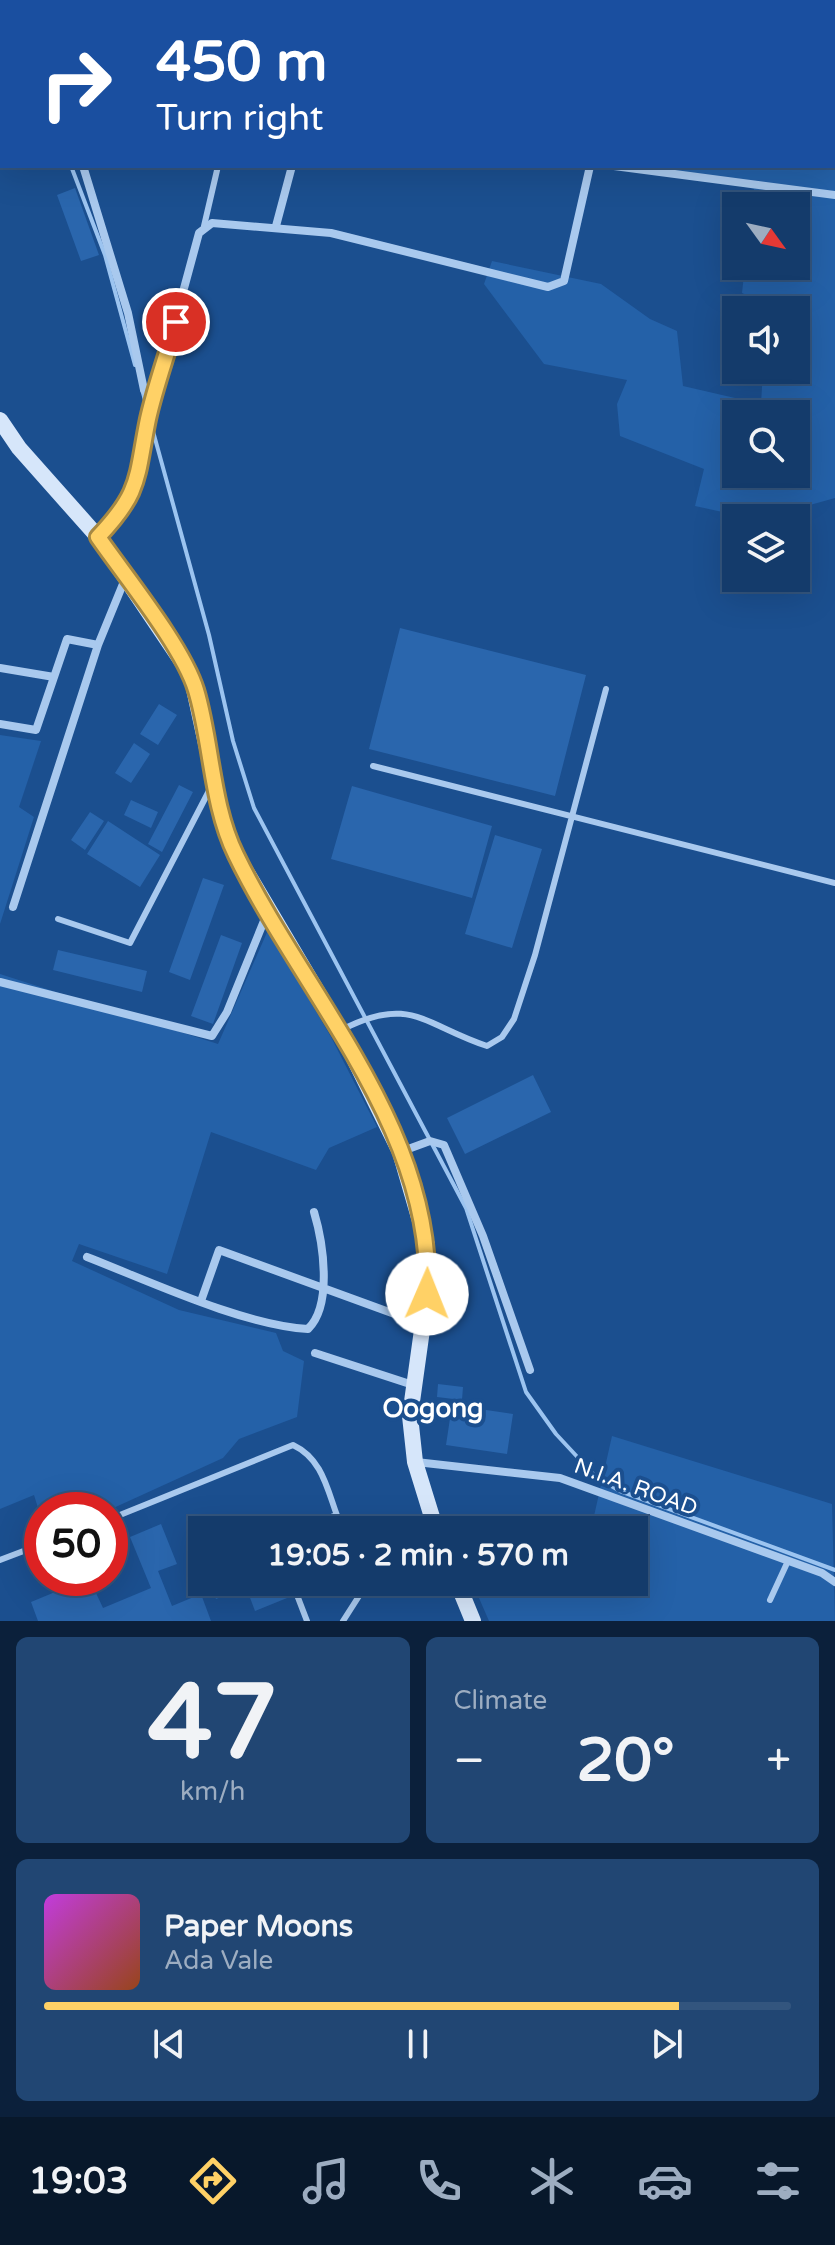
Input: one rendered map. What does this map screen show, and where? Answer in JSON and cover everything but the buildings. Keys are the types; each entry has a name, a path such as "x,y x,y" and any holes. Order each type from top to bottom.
{"main road":[{"path":"0,420 19,448 98,537 191,675 214,781 234,851 340,1030 400,1152 427,1245 423,1325 410,1416 415,1462 432,1516"},
{"path":"463,1596 473,1621"}],"street":[{"path":"84,168 128,313 144,390 153,402"},
{"path":"276,226 291,168"},
{"path":"98,537 113,521 136,484 148,420 199,233 204,226 212,223 276,226 331,233 548,287 564,281 590,168"},
{"path":"629,168 835,195"},
{"path":"13,907 98,645 126,578"},
{"path":"0,724 36,730 67,639 98,645"},
{"path":"0,668 54,677"},
{"path":"0,982 212,1036 227,1012 268,910"},
{"path":"400,1152 433,1141 444,1145 477,1221 530,1370"},
{"path":"87,1257 201,1301 291,1328 308,1329 313,1324 322,1286 324,1246 314,1212"},
{"path":"201,1301 219,1250 423,1325"},
{"path":"315,1353 413,1385"},
{"name":"N.I.A. ROAD","path":"415,1462 560,1478 788,1561 835,1582"}],"lane":[{"path":"204,226 218,168"},
{"path":"340,1030 371,1015 413,1013 487,1046 502,1037 514,1019 535,955 606,689"},
{"path":"373,766 835,883"},
{"path":"58,919 130,943 214,781"},
{"path":"128,1512 293,1445 308,1452 320,1468 336,1515"},
{"path":"0,1560 24,1551"},
{"path":"770,1600 788,1561"},
{"path":"297,1596 307,1621"},
{"path":"343,1621 359,1596"}],"shaded area":[{"path":"658,168 835,168 835,498 810,505 789,502 722,504 722,512 695,506 704,469 620,436 617,404 627,380 544,364 484,284 492,261 601,284 650,319 677,331 683,386 744,400 722,400 722,488 810,488 810,400 761,400 762,384 810,384 810,296 749,296 742,293 743,280 810,280 810,192 754,192 754,189"},
{"path":"0,735 41,741 19,807 34,817 0,924"},
{"path":"268,930 331,1037 377,1127 329,1148 316,1170 211,1132 167,1274 79,1244 72,1261 179,1310 276,1333 283,1351 304,1361 297,1417 239,1439 223,1458 128,1501 128,1492 24,1492 24,1499 0,1509 0,974 218,1044"},
{"path":"612,1436 832,1504 835,1621 489,1621 478,1596 648,1596 648,1516 594,1516"}],"waterway":[{"path":"72,168 105,255 135,365"},
{"path":"142,389 148,412"},
{"path":"151,424 209,635 233,741 254,808 466,1208 526,1392 556,1434 596,1477 620,1491 835,1570"}],"district":[{"name":"Oogong","path":"433,1408"}],"route":[{"path":"176,322 148,420 143,460 136,484 113,521 98,537 191,675 201,709 222,817 234,851 246,876 340,1030 400,1152 422,1218 427,1245 427,1294"}]}
